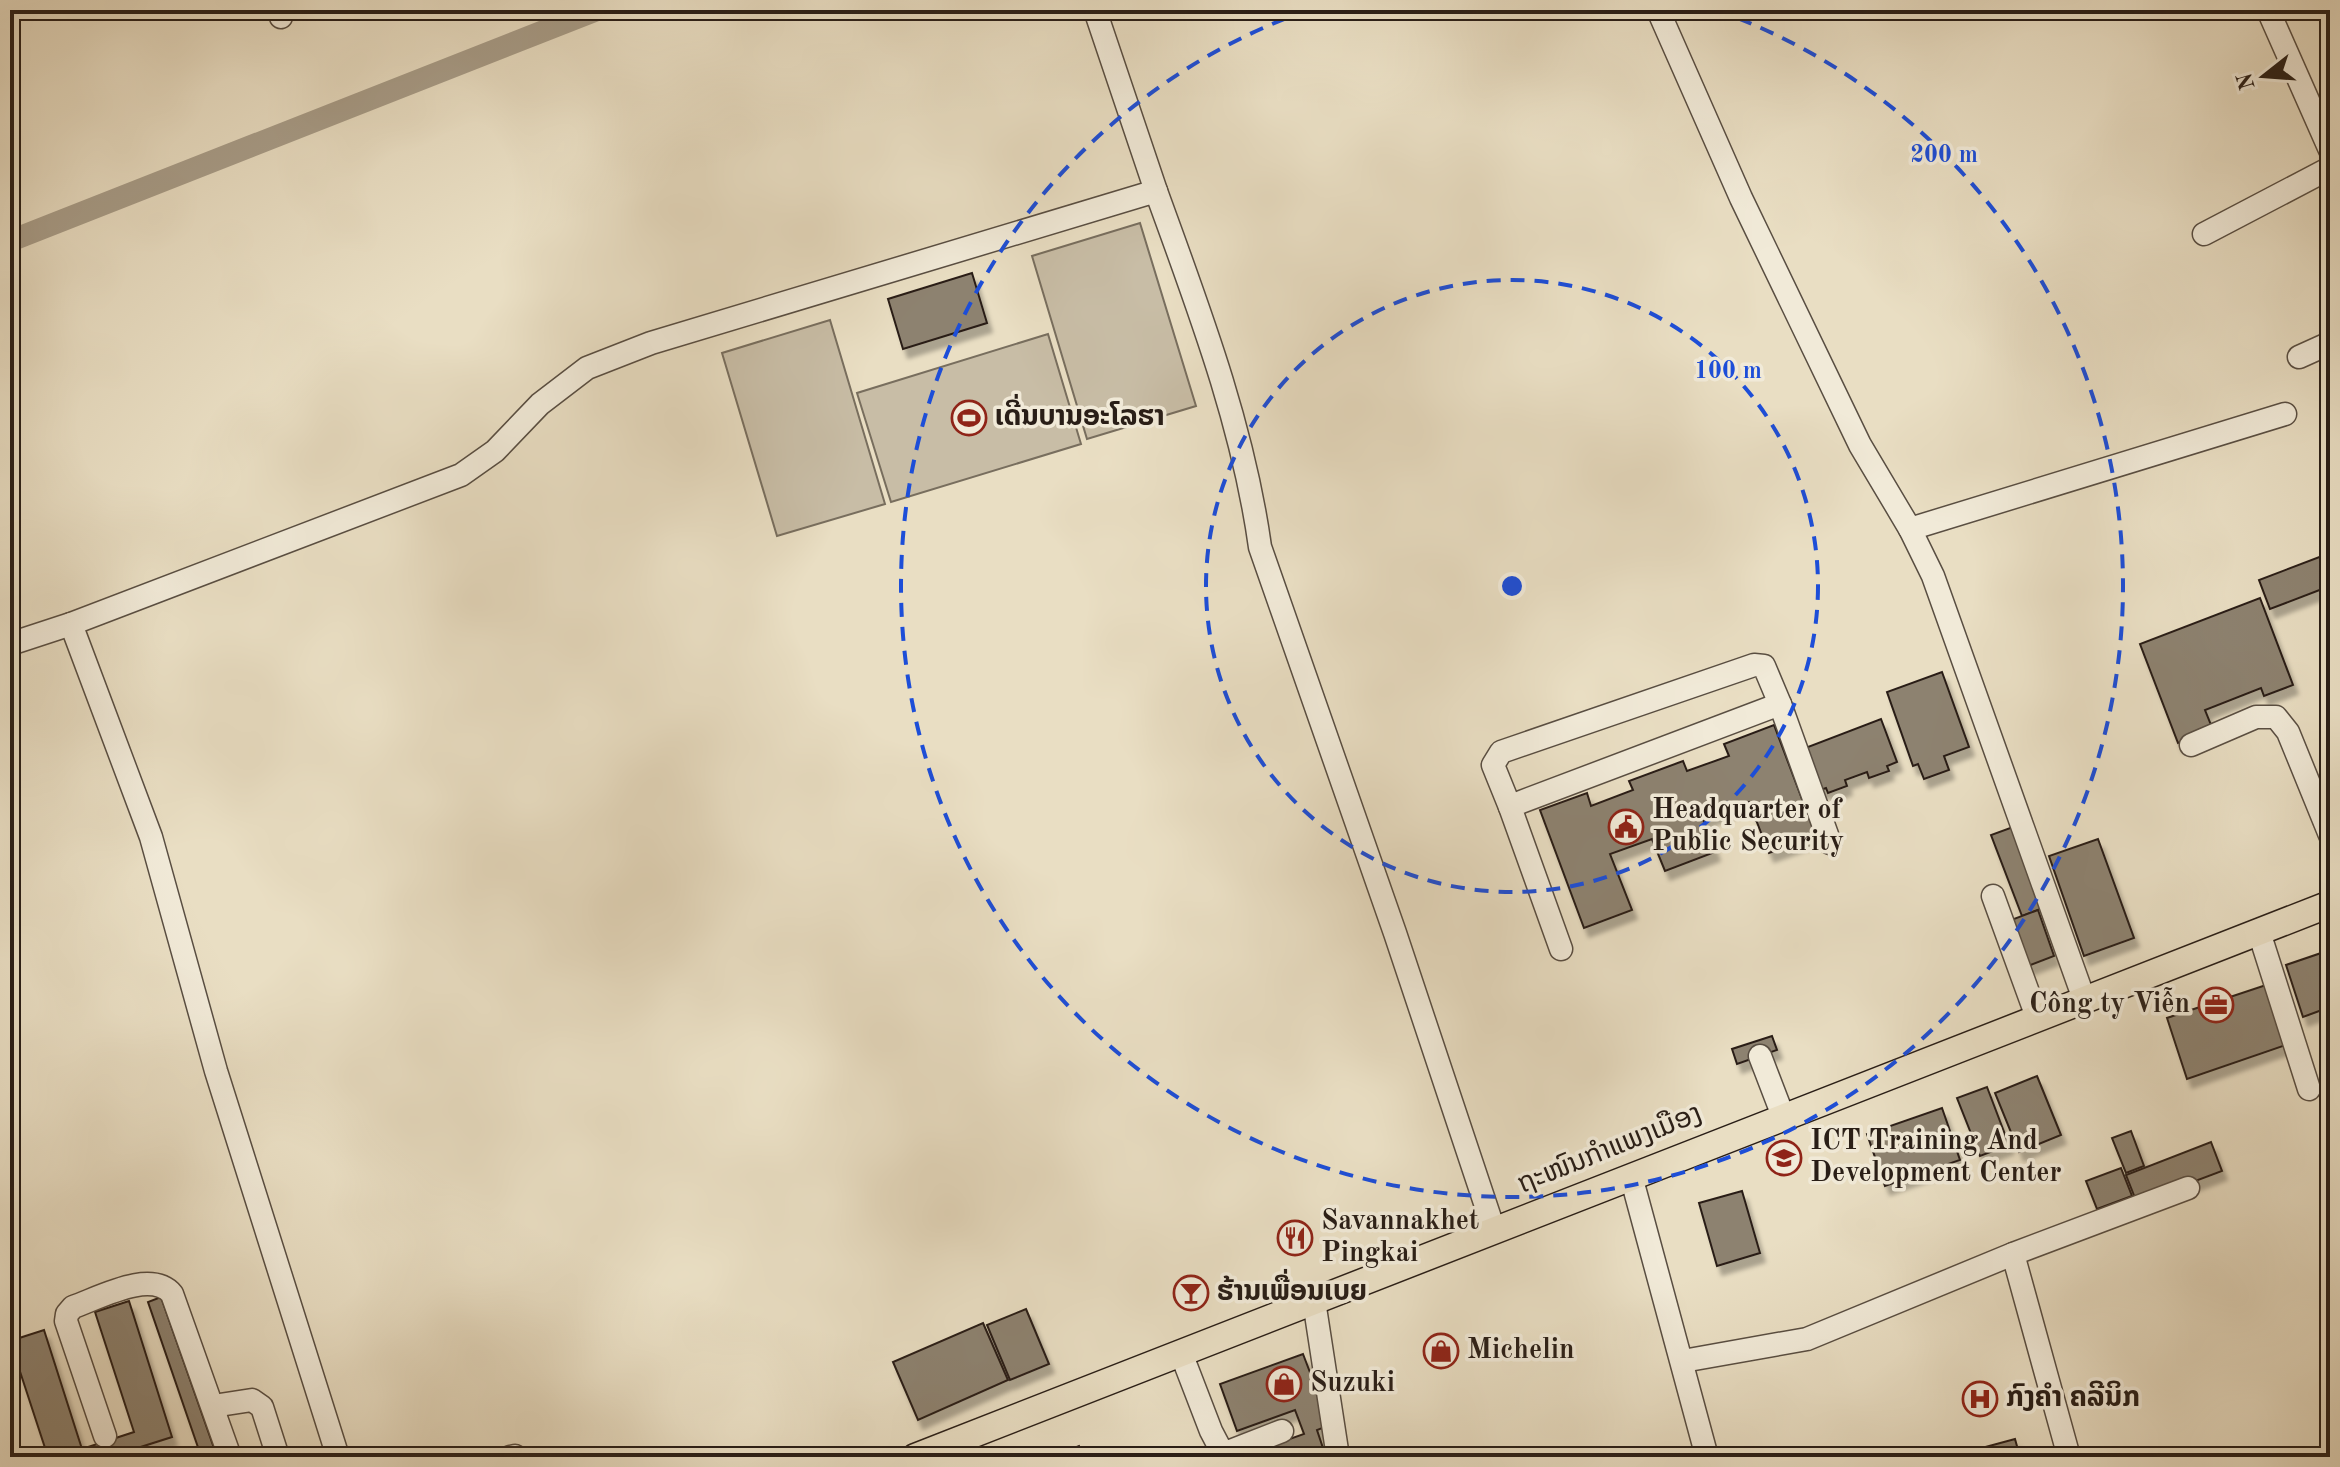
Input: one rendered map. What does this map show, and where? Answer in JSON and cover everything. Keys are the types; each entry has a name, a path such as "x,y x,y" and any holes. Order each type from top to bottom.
{"main road":[{"name":"ຖະໜົນກຳແພງເມືອງ","path":"915,1457 2330,904"}],"street":[{"path":"1095,10 1212,353 1242,451 1260,547 1390,919 1494,1230"},
{"path":"1658,10 1741,198 1860,445 1910,529 1933,576 2084,999"},
{"path":"2268,10 2330,150"},
{"path":"2204,234 2330,168"},
{"path":"10,644 71,624 461,475 495,451 540,404 587,368 651,343 1156,191"},
{"path":"2299,357 2330,343"},
{"path":"1910,529 2285,414"},
{"path":"71,624 151,837 216,1071 338,1457"},
{"path":"1561,949 1493,765 1501,752 1754,665 1764,666 1830,843"},
{"path":"1510,807 1780,704"},
{"path":"2191,745 2256,717 2276,717 2288,732 2330,835"},
{"path":"1993,896 2037,1017"},
{"path":"2259,932 2309,1089"},
{"path":"1760,1056 1783,1116"},
{"path":"1631,1176 1707,1457"},
{"path":"1683,1361 1807,1339 2013,1254 2188,1188"},
{"path":"2013,1254 2069,1457"},
{"path":"105,1436 66,1321 67,1314 73,1307 146,1282 157,1283 172,1294 230,1457"},
{"path":"1314,1301 1338,1457"},
{"path":"1181,1353 1222,1452 1282,1431"},
{"path":"213,1406 252,1400 262,1407 278,1457"}],"shaded area":[{"path":"1140,223 1196,406 1087,439 1032,256"},
{"path":"830,320 885,504 777,536 722,353"},
{"name":"ເດີ່ນບານອະໂລຮາ","path":"1048,334 1081,444 891,502 857,393"}],"building":[{"path":"972,273 987,323 903,349 888,299"},
{"path":"2330,553 2330,586 2270,609 2259,580"},
{"path":"2260,598 2293,685 2264,696 2261,688 2205,710 2213,730 2178,743 2140,644"},
{"path":"1942,672 1969,747 1944,756 1949,770 1924,779 1918,764 1913,766 1887,692"},
{"path":"1881,719 1897,762 1887,766 1889,771 1869,778 1867,772 1845,780 1847,786 1828,793 1826,788 1815,792 1800,750"},
{"name":"Headquarter of Public Security","path":"1774,725 1816,836 1769,853 1749,802 1703,819 1715,852 1665,871 1652,839 1610,854 1632,910 1584,928 1540,810 1587,793 1591,806 1633,790 1629,781 1683,761 1687,771 1729,756 1724,744"},
{"path":"2013,827 2043,908 2022,916 1991,835"},
{"path":"2098,839 2134,938 2084,956 2049,856"},
{"path":"2038,910 2054,956 2028,966 2011,920"},
{"path":"2330,950 2330,1007 2303,1017 2286,965"},
{"path":"2266,985 2286,1045 2187,1079 2167,1018"},
{"path":"1772,1036 1777,1050 1737,1064 1732,1049"},
{"path":"2037,1076 2061,1135 2019,1152 1995,1093"},
{"path":"1987,1087 2009,1145 1980,1156 1957,1098"},
{"path":"1942,1108 1960,1160 1885,1186 1867,1134"},
{"path":"2131,1131 2144,1166 2126,1173 2112,1138"},
{"path":"2211,1142 2222,1171 2137,1203 2126,1175"},
{"path":"2121,1168 2132,1196 2097,1209 2086,1181"},
{"path":"1742,1191 1760,1253 1717,1266 1699,1203"},
{"path":"161,1297 215,1451 201,1456 148,1302"},
{"path":"129,1301 172,1437 125,1452 127,1457 48,1457 10,1341 44,1330 82,1449 134,1432 95,1312"},
{"path":"1026,1309 1049,1364 1010,1380 987,1325"},
{"path":"983,1323 1008,1380 918,1420 893,1362"},
{"path":"1303,1354 1330,1425 1317,1430 1326,1457 1239,1457 1304,1434 1295,1410 1237,1431 1220,1384"},
{"path":"2015,1439 2020,1457 1952,1457 1952,1456"},
{"path":"1079,1446 1083,1457 1051,1457"}],"waterway":[{"path":"10,241 597,10"}],"place":[{"name":"ເດີ່ນບານອະໂລຮາ","path":"969,418"},
{"name":"Headquarter of Public Security","path":"1626,827"},
{"name":"Công ty Viễn","path":"2216,1005"},
{"name":"ICT Training And Development Center","path":"1784,1158"},
{"name":"Savannakhet Pingkai","path":"1295,1238"},
{"name":"ຮ້ານເພື່ອນເບຍ","path":"1191,1293"},
{"name":"Michelin","path":"1441,1351"},
{"name":"Suzuki","path":"1284,1384"},
{"name":"ກົງຄຳ ຄລີນິກ","path":"1980,1399"}]}
